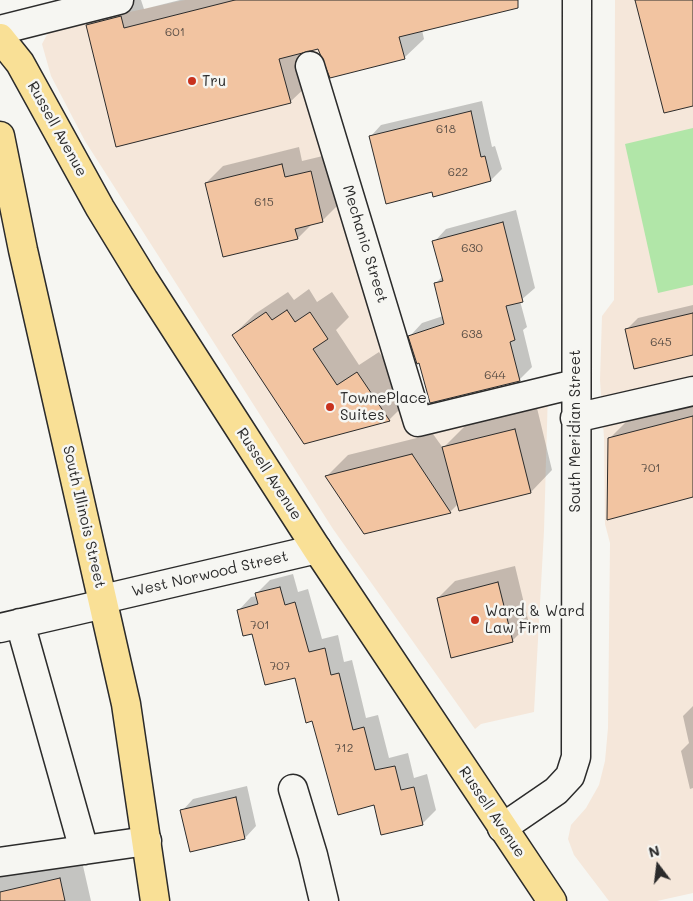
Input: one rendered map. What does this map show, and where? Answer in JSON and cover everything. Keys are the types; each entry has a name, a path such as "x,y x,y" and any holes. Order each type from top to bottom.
{"main road":[{"name":"Russell Avenue","path":"0,38 25,70 100,208 144,280 317,549 552,901"},
{"name":"South Illinois Street","path":"0,136 23,250 104,601 130,723 155,901"}],"street":[{"path":"0,30 119,0"},
{"name":"South Meridian Street","path":"502,828 556,791 570,776 576,756 576,0"},
{"name":"Mechanic Street","path":"310,66 418,422 575,384"},
{"path":"576,418 693,391"},
{"name":"West Norwood Street","path":"10,626 317,549"},
{"path":"10,626 84,850"},
{"path":"293,789 313,855 324,901"},
{"path":"0,862 147,840"}],"shaded area":[{"path":"185,0 391,0 401,36 320,58 407,426 548,391 544,531 534,712 481,724 475,729 333,529 85,141 51,76 42,44 50,29"},
{"path":"615,0 693,0 693,893 657,901 609,901 574,855 568,839 571,825 586,808 599,785 605,761 608,728 610,543 605,524 604,438 600,380 602,316 614,300"}],"green space":[{"path":"693,128 693,285 658,293 625,144"}],"building":[{"name":"Tru","path":"235,0 518,0 518,8 399,37 405,59 330,78 318,49 279,59 291,103 116,147 86,25 121,16 124,28"},
{"path":"635,0 693,0 693,106 664,113"},
{"path":"471,111 481,157 485,156 491,181 433,197 432,192 386,204 369,136"},
{"path":"282,164 285,177 311,171 323,222 295,229 298,239 223,257 205,183"},
{"path":"503,222 523,302 506,306 515,340 510,342 520,381 430,403 419,363 417,364 408,336 444,324 434,283 443,281 432,241"},
{"path":"287,310 295,322 310,312 328,339 313,349 337,385 357,372 390,421 304,444 232,335 266,312 272,320"},
{"path":"693,313 693,355 634,369 625,329"},
{"path":"693,416 693,497 607,520 608,438"},
{"path":"515,429 531,493 459,511 442,447"},
{"path":"412,454 451,513 364,534 325,476"},
{"name":"Ward & Ward Law Firm","path":"498,582 513,642 451,658 437,598"},
{"path":"280,587 285,605 295,602 309,652 325,648 331,675 339,673 353,730 364,727 375,770 395,766 401,790 414,787 423,825 381,835 374,805 338,815 312,721 306,723 295,678 265,685 252,634 243,636 237,610 258,604 255,593"},
{"path":"236,797 245,839 190,852 180,810"},
{"path":"60,878 65,901 0,901 0,892"}],"place":[{"name":"Tru","path":"192,81"},
{"name":"TownePlace Suites","path":"330,407"},
{"name":"Ward & Ward Law Firm","path":"475,620"}]}
